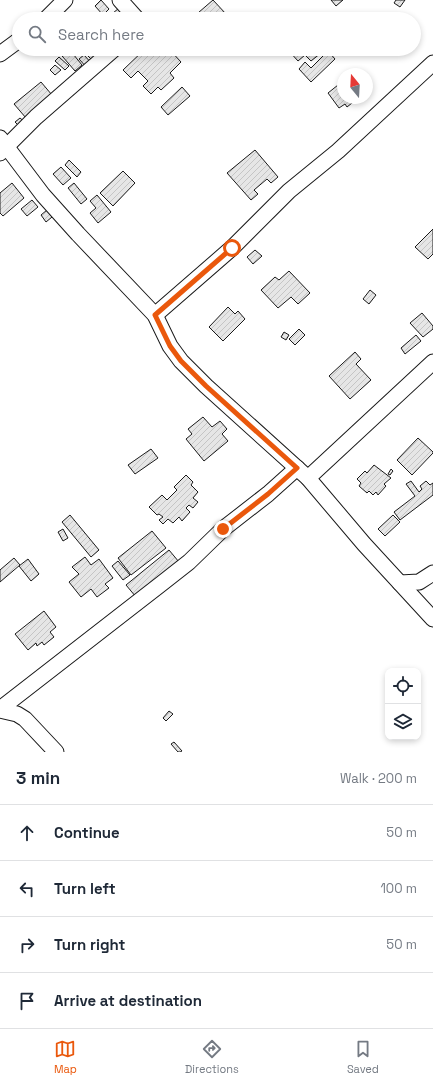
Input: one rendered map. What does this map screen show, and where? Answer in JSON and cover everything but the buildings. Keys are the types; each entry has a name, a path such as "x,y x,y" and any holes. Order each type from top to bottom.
{"street":[{"path":"53,12 65,0"},
{"path":"120,0 131,12"},
{"path":"0,54 12,45"},
{"path":"106,56 2,146 78,234 155,315 170,346 181,361 206,386 303,473 364,544 433,620"},
{"path":"155,315 232,248 289,191 338,151 433,63"},
{"path":"0,709 172,576 189,562 223,529 268,494 303,473 433,362"},
{"path":"400,583 428,577"},
{"path":"417,602 428,577"},
{"path":"19,694 21,708 25,719"},
{"path":"0,709 17,714 25,719 56,752"}],"route":[{"path":"223,529 268,494 297,468 206,386 181,361 170,346 155,315 232,248"}]}
